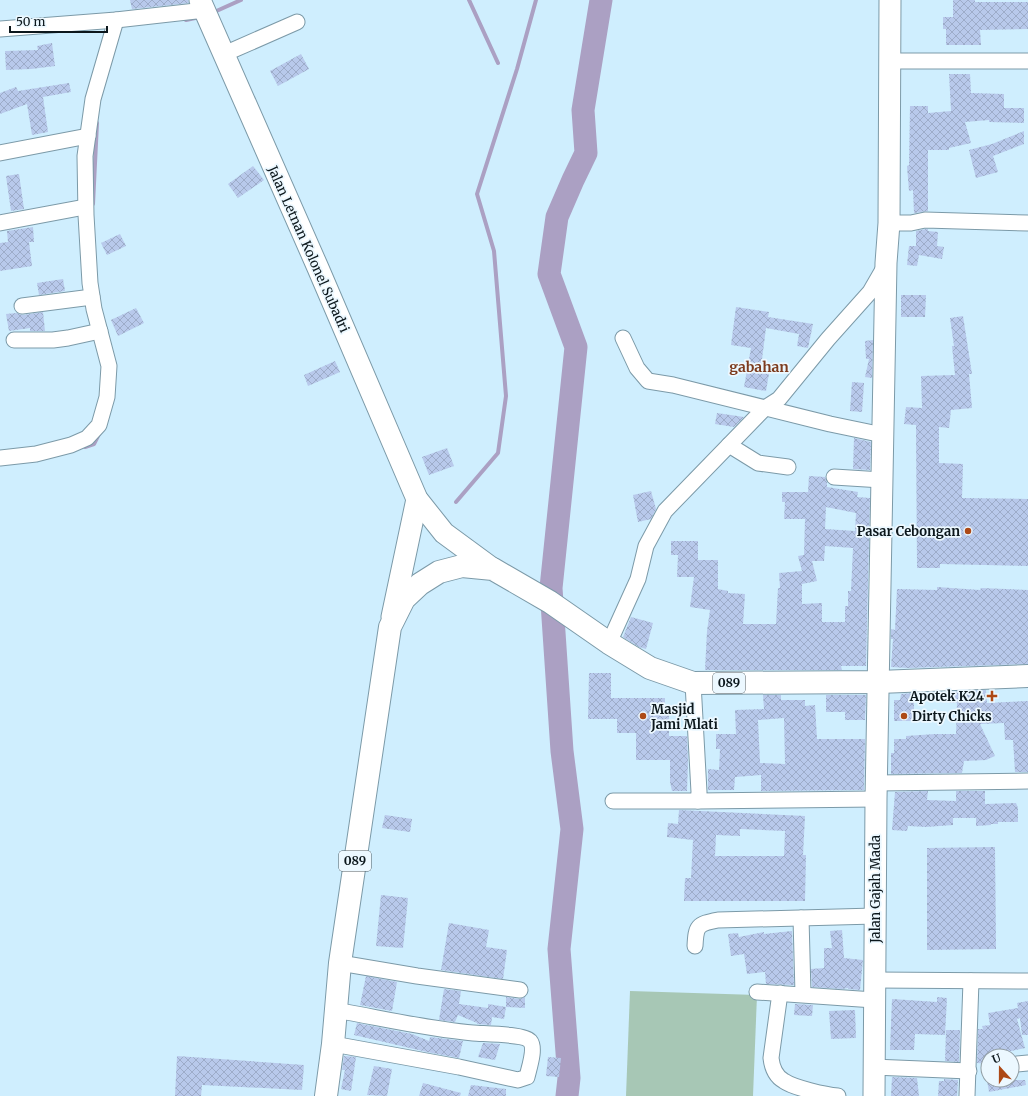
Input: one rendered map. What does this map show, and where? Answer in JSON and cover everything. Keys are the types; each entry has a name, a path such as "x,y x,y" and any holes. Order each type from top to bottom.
{"main road":[{"name":"Jalan Gajah Mada","path":"874,1096 876,791 886,263 889,223 890,0"},
{"name":"Jalan Letnan Kolonel Subadri","path":"202,5 417,498 444,533 492,569"},
{"path":"390,627 417,498"},
{"name":"089","path":"326,1096 333,1044 340,963 390,627 404,599 420,584 439,572 462,566 492,569 550,602 600,637 650,668 693,683 878,682"},
{"path":"878,682 1028,676"}],"street":[{"path":"0,29 116,20 202,5"},
{"path":"0,458 36,454 71,445 87,438 99,425 107,397 109,366 94,310 92,296 86,206 85,156 93,99 116,20"},
{"path":"224,54 297,22"},
{"path":"890,60 1028,61"},
{"path":"0,153 88,136"},
{"path":"0,223 86,206"},
{"path":"889,223 911,223 925,220 1028,223"},
{"path":"600,637 638,579 646,546 665,511 765,408 779,399 832,334 870,292 886,263"},
{"path":"22,306 92,296"},
{"path":"14,340 53,340 100,331"},
{"path":"623,338 637,368 648,380 830,424 883,435"},
{"path":"729,446 758,463 788,467"},
{"path":"834,477 882,480"},
{"path":"693,683 699,792 698,801"},
{"path":"613,801 698,801 1028,781"},
{"path":"695,946 696,930 701,924 718,920 875,916"},
{"path":"801,918 803,994"},
{"path":"340,963 417,976 520,990"},
{"path":"967,1096 971,981"},
{"path":"757,992 803,994 874,990 971,981 1028,981"},
{"path":"780,993 771,1058 775,1072 784,1082 817,1092 838,1096"},
{"path":"333,1044 459,1067 518,1080 527,1077 533,1050 531,1042 524,1038 423,1026 335,1010"},
{"path":"874,1067 968,1071"}],"green space":[{"path":"630,991 757,995 753,1096 626,1096"}],"building":[{"path":"130,0 188,0 189,3 132,9"},
{"path":"953,0 975,0 975,2 1028,2 1028,29 980,30 981,45 946,45 946,29 943,29 943,17 953,17"},
{"path":"52,43 55,66 6,70 5,51 38,50 37,46"},
{"path":"301,54 309,69 278,86 270,71"},
{"path":"949,74 970,74 971,93 1004,94 1004,108 1024,108 1024,123 989,122 989,120 965,122 971,143 949,148 949,150 928,150 928,211 914,213 913,190 909,191 907,166 909,165 910,106 928,106 928,113 951,111"},
{"path":"69,83 71,92 43,97 48,132 32,135 27,104 0,114 0,93 16,87 18,91"},
{"path":"1024,131 1024,144 993,156 998,172 976,178 969,150 992,144"},
{"path":"253,166 264,180 238,198 228,184"},
{"path":"19,174 24,209 11,211 6,176"},
{"path":"33,227 34,242 29,242 32,266 0,271 0,243 8,242 7,231"},
{"path":"928,229 928,231 938,232 937,246 944,247 942,259 919,255 917,266 907,265 909,246 916,246 916,231"},
{"path":"120,234 126,246 107,255 101,243"},
{"path":"63,279 65,291 39,295 37,283"},
{"path":"901,295 926,295 925,317 901,317"},
{"path":"736,307 769,312 768,317 813,324 808,348 797,346 799,334 766,328 761,367 770,368 766,391 744,387 751,348 731,345"},
{"path":"136,308 144,323 118,336 111,320"},
{"path":"43,312 45,331 30,331 30,328 9,331 6,314 16,313 23,315"},
{"name":"Pasar Cebongan","path":"963,316 972,374 969,374 972,408 951,410 949,428 939,427 939,463 963,464 962,498 1028,499 1028,566 940,564 940,568 917,568 916,425 904,424 906,407 922,408 921,376 955,375 952,346 954,346 950,318"},
{"path":"873,340 872,378 865,377 869,359 866,359 865,341"},
{"path":"335,361 340,372 308,386 304,375"},
{"path":"852,382 864,383 862,412 850,411"},
{"path":"717,413 744,417 734,427 715,424"},
{"path":"854,438 871,442 870,470 853,469"},
{"path":"447,448 454,466 429,475 422,457"},
{"path":"809,476 825,477 827,487 858,492 857,497 870,498 866,666 841,666 842,670 705,670 707,631 710,610 690,607 694,577 677,577 678,555 671,555 671,541 698,541 698,560 718,560 718,589 728,591 728,593 745,594 743,624 776,624 778,588 780,588 779,573 802,571 798,556 804,555 805,519 784,519 785,502 782,502 782,492 808,492","holes":["826,507 856,513 855,531 825,529","825,546 853,548 851,591 848,591 848,606 845,606 845,622 822,622 822,603 802,604 802,584 817,581 812,561 824,561"]},
{"path":"651,491 656,509 651,519 638,522 633,495"},
{"path":"937,587 980,590 981,588 1028,590 1028,664 908,668 891,667 893,639 891,639 891,629 895,630 897,589 937,590"},
{"path":"631,617 653,623 646,649 639,647 623,637"},
{"path":"589,673 611,673 611,698 665,698 665,706 669,706 669,736 687,736 687,791 672,791 670,782 670,760 636,760 636,733 617,733 617,719 588,719"},
{"path":"986,690 987,703 1028,701 1028,772 1015,772 1013,740 1005,740 1004,723 980,724 995,756 986,760 964,761 962,773 891,774 891,753 894,753 894,739 906,739 906,736 956,734 957,703 949,703 949,692"},
{"name":"Dirty Chicks","path":"914,693 914,721 894,721 894,700 900,700 901,694"},
{"path":"763,695 781,695 781,700 805,700 805,706 815,705 817,739 865,739 864,790 761,791 761,775 735,777 734,790 708,790 708,769 719,770 720,749 716,749 716,734 736,734 735,710 764,709","holes":["784,718 785,764 760,763 758,720"]},
{"path":"826,695 866,695 865,720 845,720 845,712 826,712"},
{"path":"928,791 927,800 956,801 956,791 985,791 985,804 1016,803 1018,808 1018,822 998,822 998,824 976,826 976,818 953,818 953,825 926,827 908,826 907,831 892,830 895,792"},
{"path":"679,810 805,816 803,855 806,855 805,901 684,901 685,878 691,878 693,840 667,837 668,823 678,824","holes":["740,829 785,831 784,856 715,856 716,835 740,836"]},
{"path":"385,815 412,819 410,832 382,828"},
{"path":"995,847 996,949 927,950 927,848"},
{"path":"381,895 408,898 403,948 376,946"},
{"path":"449,923 489,930 486,947 507,950 503,979 441,970"},
{"path":"842,930 844,958 863,960 860,990 848,988 812,987 811,969 824,968 824,948 832,948 830,931"},
{"path":"792,931 794,985 766,984 765,972 747,974 744,954 731,956 728,934 738,933 739,937 764,932 764,934"},
{"path":"366,976 397,982 392,1011 360,1005"},
{"path":"444,989 461,991 459,1004 488,1008 488,1004 506,1007 504,1019 492,1017 491,1025 477,1024 458,1015 455,1022 439,1020"},
{"path":"506,997 519,999 525,997 525,1008 506,1007"},
{"path":"937,997 947,998 945,1035 915,1034 914,1050 890,1050 892,999 937,1002"},
{"path":"1028,1001 1028,1035 1022,1035 1020,1018 1017,1019 1025,1048 980,1048 980,1063 977,1063 978,1029 983,1029 982,1026 990,1025 988,1013 1018,1008 1017,1003"},
{"path":"795,1004 813,1005 812,1016 794,1015"},
{"path":"855,1010 856,1038 831,1039 829,1011"},
{"path":"357,1023 412,1034 429,1041 430,1037 463,1041 459,1058 354,1035"},
{"path":"946,1030 960,1030 959,1062 945,1061"},
{"path":"483,1043 500,1044 495,1060 478,1057"},
{"path":"177,1056 304,1065 302,1090 202,1085 201,1096 175,1096"},
{"path":"344,1056 356,1057 351,1091 341,1089 345,1070 342,1070"},
{"path":"548,1057 561,1058 559,1077 546,1076"},
{"path":"374,1066 392,1069 387,1096 367,1095"},
{"path":"892,1077 917,1078 919,1096 891,1096"},
{"path":"944,1079 958,1080 957,1096 938,1096 939,1081 944,1081"},
{"path":"1020,1080 1025,1080 1026,1085 1020,1086"},
{"path":"423,1083 461,1093 460,1096 419,1096"},
{"path":"471,1085 506,1089 506,1096 468,1096"},
{"path":"988,1088 1010,1088 989,1092"}],"waterway":[{"path":"212,13 241,0"},
{"path":"469,0 498,63"},
{"path":"456,502 498,453 506,396 494,251 477,194 517,69 536,0"},
{"path":"567,1096 569,1078 559,949 572,829 562,751 551,588 576,347 549,274 557,217 586,153 583,110 601,0"},
{"path":"186,20 200,17"},
{"path":"93,204 97,123"},
{"path":"85,447 94,444 99,434"}],"place":[{"name":"Pasar Cebongan","path":"968,531"},
{"name":"Apotek K24","path":"992,696"},
{"name":"Masjid Jami Mlati","path":"643,716"},
{"name":"Dirty Chicks","path":"904,716"}],"district":[{"name":"gabahan","path":"759,367"}]}
